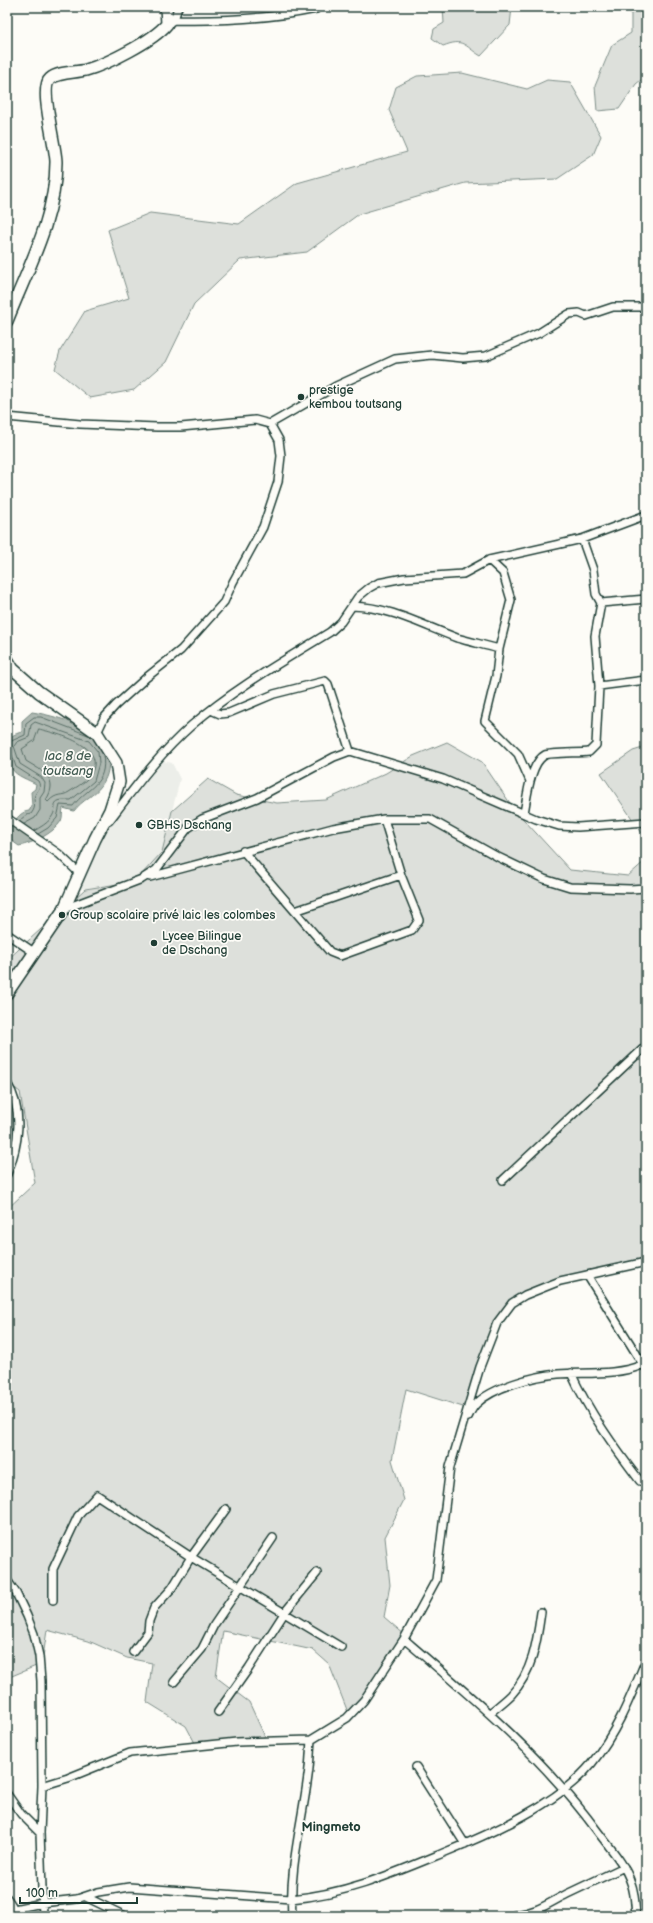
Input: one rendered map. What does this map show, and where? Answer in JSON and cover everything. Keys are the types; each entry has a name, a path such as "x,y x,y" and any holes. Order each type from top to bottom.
{"street":[{"path":"166,7 170,22"},
{"path":"7,321 38,245 52,198 56,162 47,98 47,85 50,79 56,75 98,66 152,38 170,22 178,7"},
{"path":"170,22 286,15 316,9"},
{"path":"270,424 336,386 394,359 432,355 464,358 486,356 539,333 569,314 579,313 586,316 613,307 646,307"},
{"path":"7,417 80,424 181,427 256,420 270,424 279,440 280,456 278,482 263,527 233,582 224,602 181,650 147,677 112,709 104,718 97,733"},
{"path":"95,839 162,754 192,725 249,683 330,632 358,597 369,588 378,583 404,578 463,574 489,560 582,539 646,514"},
{"path":"524,813 530,782 538,762 545,755 589,752 596,745 599,686 595,636 600,603 596,594 593,570 582,539"},
{"path":"489,560 503,573 511,600 499,649 496,676 485,722 518,754 530,782"},
{"path":"600,603 646,599"},
{"path":"352,606 365,606 399,614 458,638 499,649"},
{"path":"7,659 13,669 39,692 97,733 116,763 119,782 110,810 95,839 64,909 7,993"},
{"path":"211,710 220,714 229,712 274,694 325,680 328,684 350,751"},
{"path":"599,686 646,680"},
{"path":"142,879 156,870 167,858 175,842 188,828 202,819 257,798 334,756 350,751 443,779 524,813 560,826 578,827 646,822"},
{"path":"7,818 59,854 80,874"},
{"path":"243,851 330,952 340,956 412,930 419,920 401,875 384,819"},
{"path":"64,909 142,879 333,828 384,819 430,819 498,857 544,879 570,887 630,889 646,888"},
{"path":"295,911 401,875"},
{"path":"7,934 35,953"},
{"path":"503,1180 646,1046"},
{"path":"7,1083 18,1112 18,1137 7,1174"},
{"path":"42,1786 68,1778 130,1753 237,1742 311,1740 347,1718 364,1700 404,1639 436,1580 450,1467 487,1346 497,1323 512,1303 525,1295 560,1281 646,1262"},
{"path":"587,1275 644,1366"},
{"path":"644,1366 646,1358"},
{"path":"464,1424 475,1405 491,1392 519,1382 555,1374 612,1373 644,1366"},
{"path":"571,1373 578,1390 597,1420 640,1481"},
{"path":"53,1600 53,1569 78,1516 97,1495 191,1557 285,1612 341,1647"},
{"path":"132,1652 148,1632 149,1621 154,1608 172,1588 191,1557 226,1509"},
{"path":"174,1682 202,1649 214,1625 273,1538"},
{"path":"218,1712 249,1668 285,1612 317,1573"},
{"path":"7,1580 16,1593 27,1616 34,1634 39,1656 41,1681 42,1786 40,1833 43,1916"},
{"path":"490,1713 512,1694 527,1673 534,1652 541,1612"},
{"path":"404,1639 490,1713 536,1758 587,1816 624,1867 632,1883 636,1916"},
{"path":"7,1898 10,1911 42,1903 77,1899 98,1892 129,1887 291,1899 316,1897 375,1882 491,1832 541,1805 564,1790 591,1764 618,1725 632,1697 646,1660"},
{"path":"292,1916 291,1899 300,1822 308,1776 311,1740"},
{"path":"416,1767 465,1844"},
{"path":"7,1794 10,1800 40,1833"},
{"path":"515,1915 526,1914 546,1907 564,1896 624,1867"},
{"path":"86,1897 125,1916"}],"shaded area":[{"path":"443,7 512,7 510,25 481,56 460,43 443,46 432,38 434,29 444,23"},
{"path":"629,7 646,7 646,76 636,84 619,109 597,111 595,86 612,45 631,33 631,12"},
{"path":"462,73 527,89 547,80 570,82 601,136 593,155 557,179 465,183 359,214 307,252 240,260 194,304 166,362 134,390 90,398 55,369 60,351 85,311 129,298 108,230 150,213 239,224 297,183 407,152 389,110 396,87 417,76"},
{"path":"447,742 482,762 514,809 570,870 628,876 646,860 646,1264 595,1272 522,1297 498,1321 466,1408 406,1389 392,1460 404,1500 385,1537 390,1585 384,1617 405,1635 366,1696 349,1715 329,1664 313,1650 223,1631 216,1677 249,1702 266,1739 195,1743 186,1726 147,1702 152,1663 127,1658 91,1642 47,1630 43,1657 45,1682 36,1666 7,1678 7,1209 35,1183 20,1092 7,1082 7,960 85,889 118,884 141,875 162,852 172,811 208,779 236,795 277,803 326,800 386,773 413,756"},
{"path":"646,747 646,839 601,773 633,751"},
{"name":"GBHS Dschang","path":"162,761 172,763 180,779 162,852 141,875 118,884 79,889 98,839"}],"water":[{"name":"lac 8 de toutsang","path":"32,712 52,716 85,729 99,740 104,747 109,762 106,778 95,793 74,811 63,808 61,821 48,834 30,843 19,846 8,838 9,834 12,825 18,817 29,811 32,806 31,792 35,789 36,784 20,776 12,769 7,745 9,738 22,732 22,721"}],"place":[{"name":"prestige kembou toutsang","path":"301,397"},
{"name":"GBHS Dschang","path":"139,825"},
{"name":"Group scolaire privé laic les colombes","path":"62,915"},
{"name":"Lycee Bilingue de Dschang","path":"154,943"}],"district":[{"name":"Mingmeto","path":"331,1827"}]}
